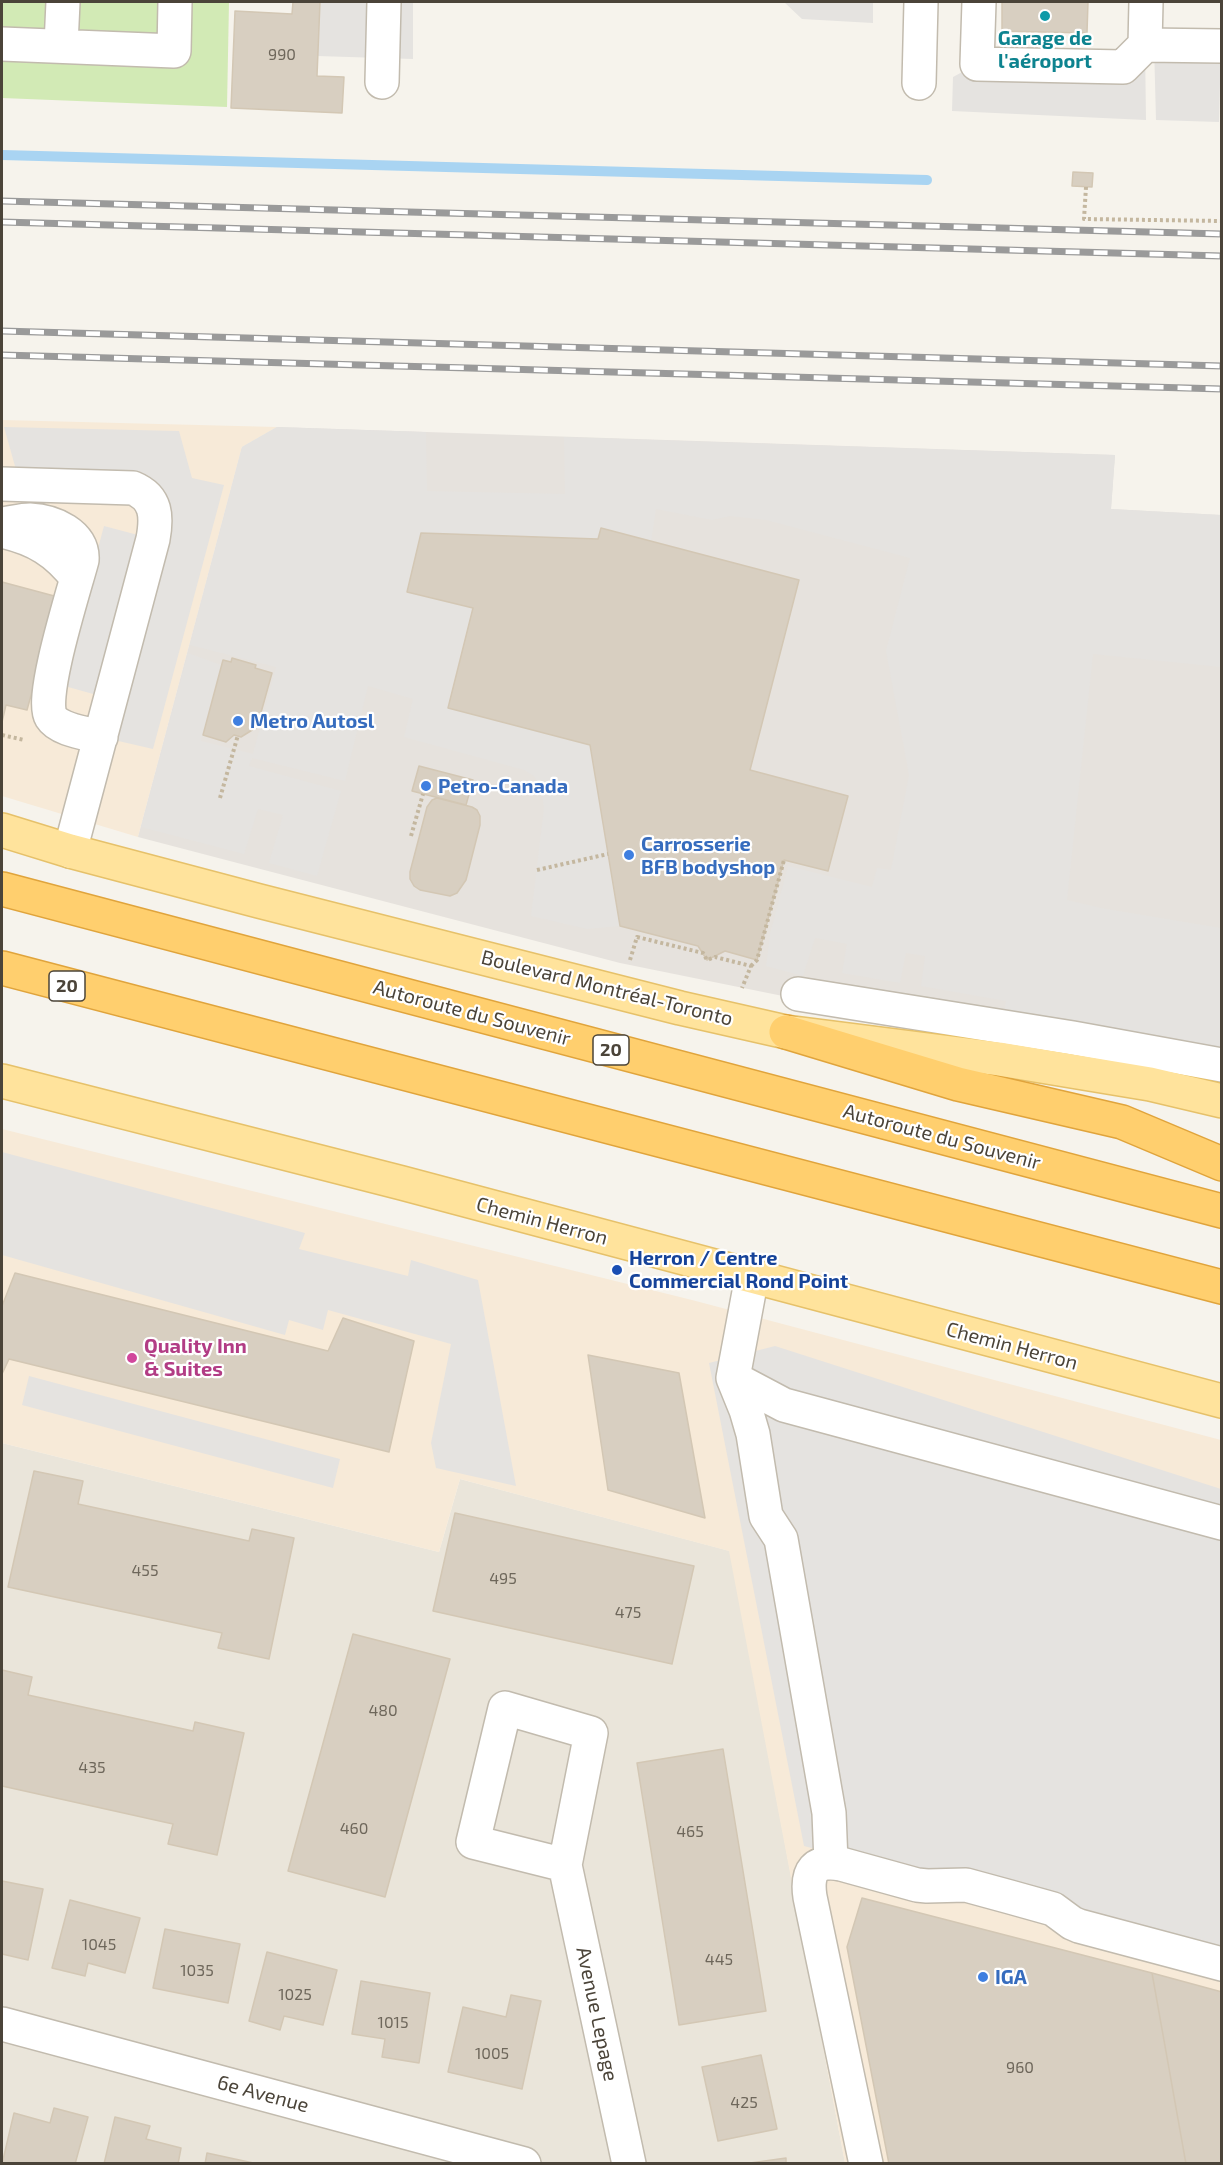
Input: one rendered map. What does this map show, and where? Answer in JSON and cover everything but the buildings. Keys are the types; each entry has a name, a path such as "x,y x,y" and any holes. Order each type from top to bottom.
{"highway":[{"name":"Autoroute du Souvenir","path":"2,889 1221,1211"},
{"name":"20","path":"2,968 1221,1287"},
{"path":"2,989 134,1003"},
{"path":"786,1032 958,1084 1122,1122 1221,1164"}],"main road":[{"name":"Boulevard Montréal-Toronto","path":"2,830 70,851 500,962 786,1032 999,1059 1150,1084 1221,1101"},
{"name":"Chemin Herron","path":"2,1081 402,1183 1221,1401"}],"street":[{"path":"61,45 63,2"},
{"path":"2,44 174,51 175,2"},
{"path":"382,82 384,2"},
{"path":"919,83 921,2"},
{"path":"979,2 977,64 1123,67 1145,45 1146,2"},
{"path":"1145,45 1221,46"},
{"path":"2,484 134,488 147,496 156,512 153,539 70,851"},
{"path":"2,524 31,520 46,523 70,533 80,547 82,554 51,679 47,708 51,718 59,724 101,737"},
{"path":"2,531 54,552 77,578"},
{"path":"798,994 1073,1038 1221,1065"},
{"path":"752,1276 733,1378 753,1434 766,1516 781,1539 830,1814 831,1862"},
{"path":"733,1378 784,1405 1221,1523"},
{"name":"Avenue Lepage","path":"565,1865 473,1842 505,1708 591,1732 565,1865 628,2163"},
{"path":"866,2163 809,1888 813,1869 818,1865 831,1862 927,1886 966,1885 1044,1906 1079,1926 1221,1964"},
{"name":"6e Avenue","path":"2,2024 524,2163"}],"path":[{"path":"1086,187 1084,219 1221,221"},
{"path":"220,798 238,735"},
{"path":"411,836 423,794"},
{"path":"537,870 609,854"},
{"path":"740,994 751,966 757,960 784,860"},
{"path":"627,970 637,937 703,953 708,960 715,957 751,966"}],"shaded area":[{"path":"320,2 413,2 413,59 317,56"},
{"path":"784,2 873,2 873,23 802,19"},
{"path":"1145,45 1146,120 952,111 953,77 977,64 1122,67"},
{"path":"1154,45 1221,46 1219,122 1156,120"},
{"path":"2,420 277,427 242,447 138,837 2,796"},
{"path":"4,427 179,431 192,478 224,485 153,749 101,737 111,699 61,685 104,526 153,539 152,503 20,484"},
{"path":"277,427 1115,455 1111,509 1221,515 1221,1071 847,1009 620,963 138,837 242,447"},
{"path":"277,427 426,432 427,491 565,494 564,437 1115,455 1111,509 1221,515 1221,667 1093,654 1067,900 1221,928 1221,1054 1004,1013 1006,1001 921,986 925,956 906,953 900,983 842,973 847,944 815,938 803,976 766,966 770,934 788,866 872,887 877,868 891,870 909,775 886,651 910,558 766,520 730,516 712,520 656,509 651,542 601,528 598,539 421,533 407,592 473,608 448,708 590,745 620,926 587,929 531,916 544,808 541,790 534,776 524,770 404,737 413,699 368,686 345,781 252,758 249,766 341,791 317,876 269,863 283,815 258,809 244,854 141,827 188,653 221,665 201,741 253,754 276,667 190,645 242,447"},
{"path":"2,1129 692,1300 1221,1440 1221,2163 845,2163 729,1551 460,1479 439,1552 2,1443"},
{"path":"2,1152 305,1233 299,1249 408,1276 411,1260 478,1280 516,1486 436,1468 431,1443 451,1344 328,1310 323,1330 289,1320 285,1335 2,1255"},
{"path":"775,1346 1221,1489 1221,1957 804,1846 709,1363"},
{"path":"29,1376 340,1459 333,1488 22,1405"},
{"path":"2,1443 439,1552 460,1479 730,1551 845,2163 2,2164"}],"green space":[{"path":"2,2 229,2 227,107 2,98"}],"waterway":[{"path":"2,155 927,180"}],"railway":[{"path":"2,201 1222,234"},
{"path":"2,222 1222,256"},
{"path":"2,331 1222,366"},
{"path":"2,355 1222,389"}],"place":[{"name":"Garage de l'aéroport","path":"1045,16"},
{"name":"Metro Autosl","path":"238,721"},
{"name":"Petro-Canada","path":"426,786"},
{"name":"Carrosserie BFB bodyshop","path":"629,855"},
{"name":"Herron / Centre Commercial Rond Point","path":"617,1270"},
{"name":"Quality Inn & Suites","path":"132,1358"},
{"name":"IGA","path":"983,1977"}]}
